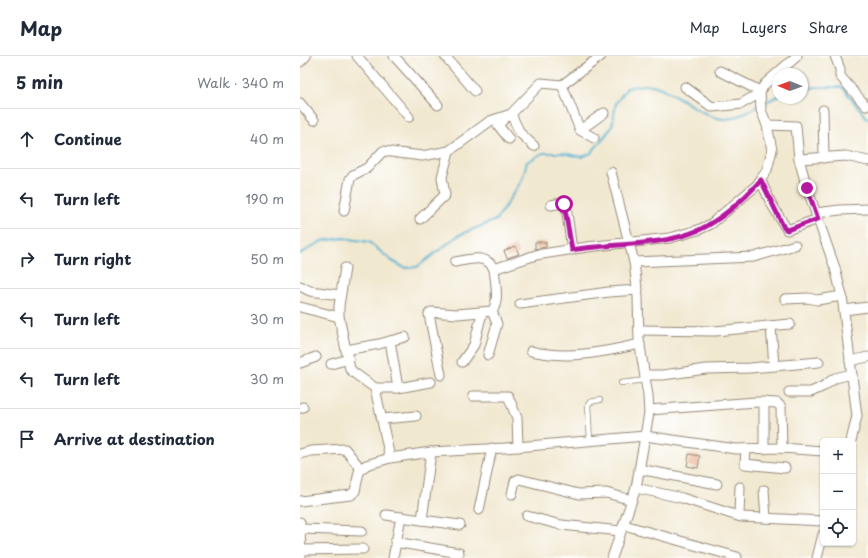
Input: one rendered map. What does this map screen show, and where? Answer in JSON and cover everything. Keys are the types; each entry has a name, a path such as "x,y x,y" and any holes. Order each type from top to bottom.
{"street":[{"path":"300,62 306,56"},
{"path":"356,56 410,117"},
{"path":"394,56 438,105"},
{"path":"445,56 475,91"},
{"path":"509,139 498,126 541,83 562,85 601,56"},
{"path":"835,56 840,69 840,76 866,106"},
{"path":"494,269 526,257 670,238 698,230 723,215 761,180 767,170 772,150 767,125 760,107 760,93 765,84 792,58"},
{"path":"720,71 760,93"},
{"path":"562,85 580,130 594,138"},
{"path":"685,87 712,107 741,104 760,93"},
{"path":"300,103 314,120"},
{"path":"823,110 824,158"},
{"path":"580,130 604,113"},
{"path":"509,115 520,133 534,146"},
{"path":"344,211 352,175 367,168 383,151 422,156 449,152 490,121 509,115"},
{"path":"767,125 796,126 799,159 835,268 842,296 857,416 852,438"},
{"path":"420,219 445,195 442,177 449,152"},
{"path":"799,159 846,156 868,161"},
{"path":"611,172 634,262 638,290 640,344 646,378 649,410 636,488 612,558"},
{"path":"761,180 771,203 787,230 817,216 840,210 868,209"},
{"path":"551,205 562,203 566,206 572,250"},
{"path":"634,262 754,257 795,245"},
{"path":"441,375 430,313 482,313 492,311 495,307 496,287 494,269 488,260 481,258 455,262"},
{"path":"345,268 340,295 339,317 352,372 375,388 398,388 431,382"},
{"path":"300,286 310,291 340,295"},
{"path":"520,304 609,292 638,290"},
{"path":"785,299 810,298 817,300 842,296"},
{"path":"300,307 339,317"},
{"path":"844,310 868,307"},
{"path":"488,355 497,324 492,311"},
{"path":"462,362 474,345 482,313"},
{"path":"639,330 692,332 790,324"},
{"path":"771,326 774,366"},
{"path":"331,364 348,354 405,337"},
{"path":"390,341 398,388"},
{"path":"531,351 556,356 574,356 598,353 640,344"},
{"path":"850,361 868,357"},
{"path":"300,363 316,358"},
{"path":"646,378 706,369 774,366 819,362"},
{"path":"789,392 811,392 824,386 835,378 852,374"},
{"path":"375,388 390,458"},
{"path":"473,396 508,396 517,418 518,447"},
{"path":"649,410 690,406 764,402 777,403 781,407 782,448"},
{"path":"764,402 764,449"},
{"path":"382,419 416,416"},
{"path":"300,501 351,495 355,491 361,469 366,465 390,458 431,452 518,447 645,436 746,449 782,448 820,451"},
{"path":"479,510 492,448"},
{"path":"300,454 311,451 345,449 361,469"},
{"path":"746,449 745,464 785,468"},
{"path":"422,520 431,452"},
{"path":"639,469 717,484"},
{"path":"512,494 515,481 519,479 579,494 606,493 632,500"},
{"path":"739,516 740,487"},
{"path":"636,488 682,498 739,516 820,521"},
{"path":"764,490 766,518"},
{"path":"386,515 460,525"},
{"path":"527,516 561,525 623,528 737,557"},
{"path":"393,558 394,542 400,517"},
{"path":"362,530 300,526 301,554 363,549"},
{"path":"394,542 458,552"},
{"path":"816,558 820,544"}],"lane":[{"path":"621,383 646,378"},
{"path":"590,441 588,405 590,402 600,400"}],"building":[{"path":"535,242 546,242 546,247 535,249"},
{"path":"515,246 519,254 507,258 504,251"},
{"path":"689,454 700,456 698,468 687,466"}],"waterway":[{"path":"300,254 322,241 343,238 369,242 392,261 405,268 417,267 459,235 496,220 522,180 527,162 543,153 562,153 582,157 591,153 612,127 616,103 627,88 652,85 669,92 716,118 728,119 758,106"},
{"path":"808,89 816,87 842,87 868,119"},
{"path":"764,103 772,99"}],"route":[{"path":"564,204 566,206 572,250 587,247 653,241 680,236 698,230 711,224 723,215 761,180 771,203 784,228 787,230 818,219 807,188"}]}
